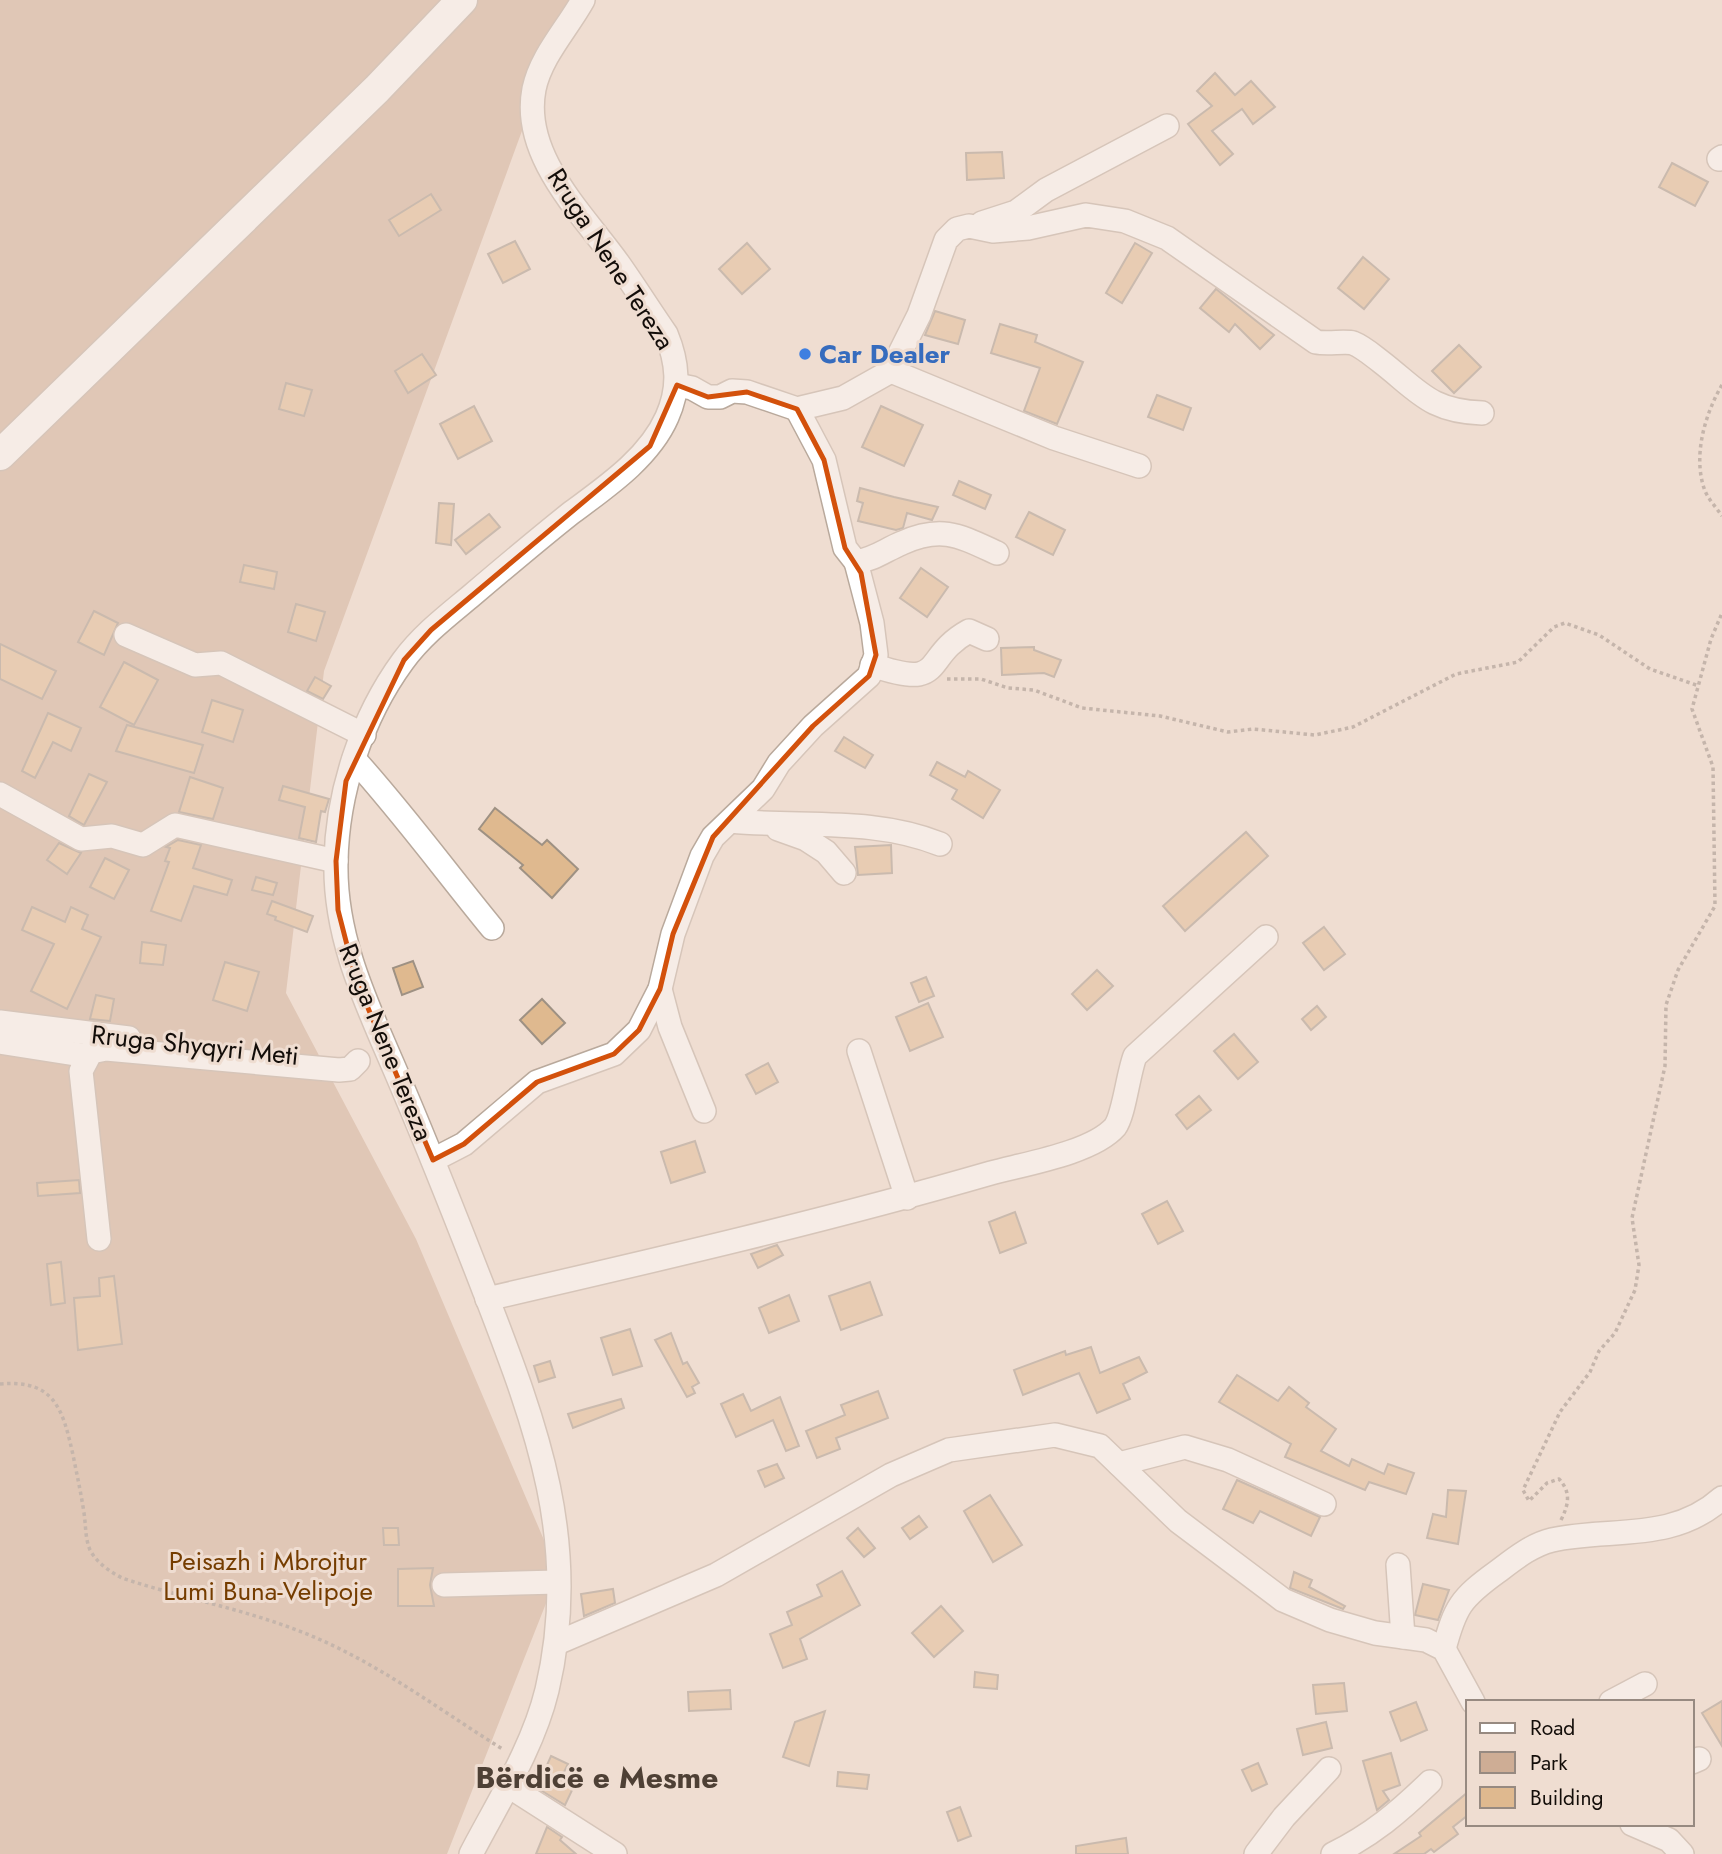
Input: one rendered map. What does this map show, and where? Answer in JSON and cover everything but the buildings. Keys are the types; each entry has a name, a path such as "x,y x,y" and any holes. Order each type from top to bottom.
{"main road":[{"path":"0,455 377,89 462,0"}],"street":[{"name":"Rruga Nene Tereza","path":"471,1854 520,1758 546,1696 557,1643 558,1582 552,1494 537,1432 487,1299 344,943 338,910 336,861 346,781 364,735 397,671 430,630 604,488 650,446 668,416 677,385 677,359 666,334 564,189 547,162 537,136 532,111 535,87 549,54 583,0"},
{"path":"677,385 692,388 708,397 720,397 732,391 747,391 797,409 844,398 891,371 919,315 946,240 957,229 1016,212 1046,190 1167,127"},
{"path":"969,226 993,231 1028,228 1087,215 1125,221 1167,238 1299,333 1316,342 1332,345 1350,341 1430,401 1452,412 1482,413"},
{"path":"891,371 1054,438 1139,466"},
{"path":"433,1160 464,1144 537,1082 614,1054 639,1030 660,989 673,934 702,856 713,837 763,789 779,763 813,726 869,676 876,655 872,623 856,562 845,548 824,460 797,409"},
{"path":"856,562 876,558 901,543 935,532 957,535 997,553"},
{"path":"872,665 901,675 917,676 931,669 956,639 969,632 987,639"},
{"path":"126,635 195,665 221,663 364,735"},
{"path":"354,759 393,803 492,928"},
{"path":"0,794 81,839 112,836 143,845 175,825 336,861"},
{"path":"731,821 769,824 829,822 909,832 940,844"},
{"path":"769,824 806,839 826,852 844,873"},
{"path":"487,1299 907,1198 1088,1144 1115,1126 1124,1105 1126,1078 1135,1056 1266,937"},
{"path":"660,989 670,1027 704,1111"},
{"name":"Rruga Shyqyri Meti","path":"0,1022 295,1057 358,1061 391,1059"},
{"path":"0,1042 88,1056 106,1049 339,1070 351,1069 358,1061"},
{"path":"859,1051 907,1198"},
{"path":"88,1056 81,1070 99,1239"},
{"path":"557,1643 716,1575 891,1475 949,1450 1055,1435 1100,1446 1178,1521 1283,1600 1330,1620 1426,1640 1444,1649 1476,1699"},
{"path":"1119,1465 1185,1447 1228,1460 1324,1504"},
{"path":"1444,1649 1453,1614 1471,1591 1525,1552 1550,1540 1630,1535 1663,1527 1699,1514 1722,1498"},
{"path":"1398,1565 1404,1637"},
{"path":"444,1585 558,1582"},
{"path":"1615,1700 1645,1684"},
{"path":"1256,1854 1284,1817 1329,1769"},
{"path":"1333,1854 1366,1838 1390,1821 1430,1782"},
{"path":"507,1785 615,1854"},
{"path":"1637,1826 1670,1839"}],"path":[{"path":"1722,385 1704,429 1701,466 1705,491 1722,516"},
{"path":"1550,1540 1564,1513 1567,1488 1559,1479 1547,1483 1529,1501 1523,1490 1560,1412 1590,1372 1593,1361 1615,1333 1632,1301 1639,1265 1633,1231 1634,1209 1665,1066 1666,1005 1678,970 1715,906 1713,767 1692,709 1722,613"},
{"path":"931,669 943,679 981,679 1008,688 1034,690 1082,708 1160,716 1228,732 1253,729 1315,735 1353,727 1456,674 1518,663 1554,627 1565,623 1599,635 1650,669 1699,685"},
{"path":"0,1384 41,1388 53,1397 61,1411 80,1484 86,1536 91,1551 106,1569 129,1581 267,1618 321,1640 395,1678 502,1749 520,1758"}],"highlighted area":[{"path":"677,385 708,397 747,392 797,409 824,460 845,548 861,573 872,623 876,655 869,676 813,726 713,837 673,934 660,989 639,1030 614,1054 537,1082 464,1144 433,1160 356,980 338,910 336,861 346,781 404,660 431,630 650,446"}],"green space":[{"name":"Peisazh i Mbrojtur Lumi Buna-Velipoje","path":"0,0 570,0 324,671 286,993 416,1239 558,1573 447,1854 0,1854"}],"place":[{"name":"Car Dealer","path":"805,354"}],"district":[{"name":"Bërdicë e Mesme","path":"597,1777"}]}
